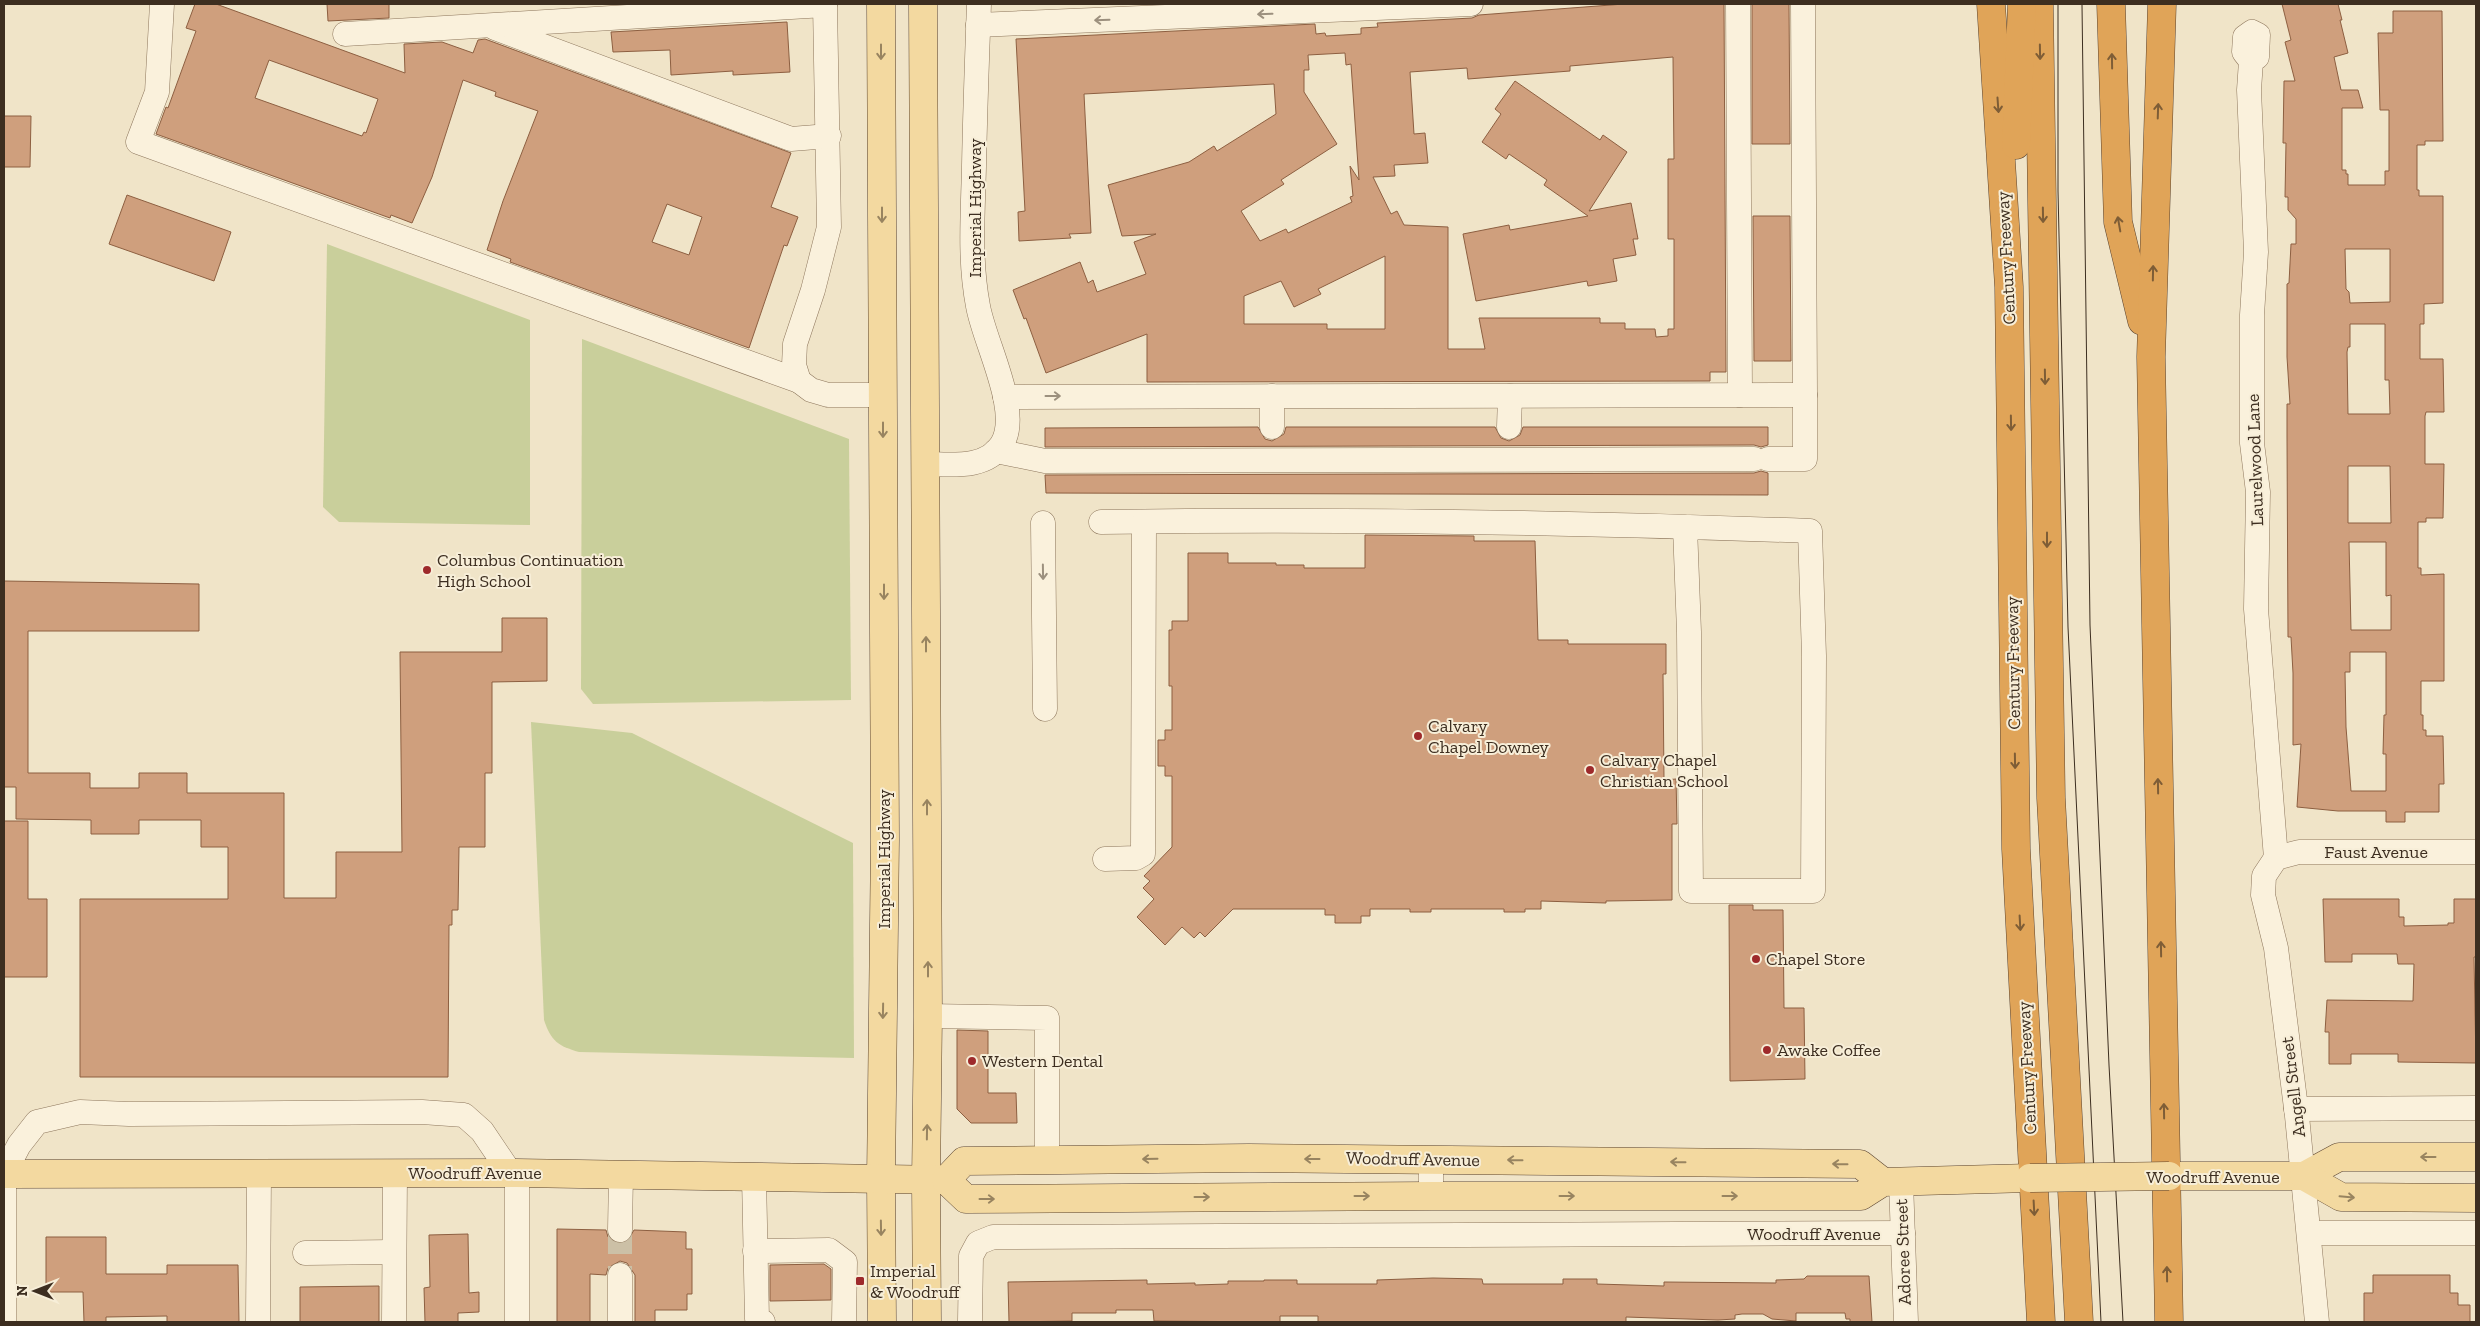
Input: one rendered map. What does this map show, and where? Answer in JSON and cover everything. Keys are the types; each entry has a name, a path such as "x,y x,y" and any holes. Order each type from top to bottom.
{"highway":[{"name":"Century Freeway","path":"1991,4 2009,287 2016,849 2041,1322"},
{"path":"2009,287 2022,4"},
{"path":"2039,4 2050,798 2079,1322"},
{"path":"2111,4 2118,222 2151,357"},
{"path":"2162,4 2151,357 2169,1322"}],"main road":[{"name":"Imperial Highway","path":"881,4 885,839 881,1179 882,1322"},
{"path":"923,4 928,1016 936,1180 928,1322"},
{"name":"Woodruff Avenue","path":"4,1174 620,1174 936,1180 966,1199 1861,1196 1892,1182 1958,1179 2304,1176 2339,1157 2476,1157"},
{"name":"Woodruff Avenue","path":"936,1180 964,1161 1431,1160 1860,1164 1892,1182"},
{"name":"Woodruff Avenue","path":"2304,1176 2341,1197 2476,1198"}],"street":[{"path":"162,4 157,92 138,142 800,381 811,390 828,395 882,395"},
{"path":"345,34 825,4 829,136 829,227 813,290 796,344 794,365 800,381"},
{"path":"978,14 1471,4"},
{"path":"1738,4 1740,395"},
{"path":"925,464 975,462 996,452 1045,461 1805,459 1803,4"},
{"name":"Imperial Highway","path":"978,14 971,260 978,308 1005,397 1008,425 1002,444 996,452"},
{"path":"487,25 792,139 829,136"},
{"name":"Laurelwood Lane","path":"2250,61 2249,90 2256,252 2252,315 2252,443 2258,492 2256,610 2276,858"},
{"path":"1005,397 1805,395"},
{"path":"1272,396 1272,427"},
{"path":"1509,427 1510,396"},
{"path":"1101,522 1390,521 1685,527 1810,531 1814,656 1813,890 1691,891 1689,632 1685,527"},
{"path":"1105,859 1136,858 1143,854 1144,522"},
{"path":"1043,523 1045,709"},
{"name":"Faust Avenue","path":"2276,858 2299,852 2476,852"},
{"name":"Angell Street","path":"2276,858 2264,876 2263,895 2276,948 2304,1176 2317,1322"},
{"path":"928,1016 1047,1018 1047,1160"},
{"path":"2296,1109 2476,1108"},
{"path":"4,1322 4,1174 19,1145 37,1122 80,1112 129,1114 422,1112 464,1115 482,1131 514,1174 518,1322"},
{"path":"1431,1160 1431,1196"},
{"path":"258,1322 259,1173"},
{"path":"394,1322 395,1173"},
{"path":"620,1174 620,1230"},
{"path":"754,1177 757,1319 763,1322"},
{"name":"Adoree Street","path":"1892,1182 1902,1233 1906,1322"},
{"name":"Woodruff Avenue","path":"970,1322 972,1256 978,1243 993,1237 1902,1233"},
{"path":"2310,1233 2476,1233"},
{"path":"755,1251 829,1250 845,1262 844,1322"},
{"path":"305,1252 394,1252"},
{"path":"620,1275 620,1322"}],"green space":[{"path":"327,244 530,320 530,525 339,522 323,507"},
{"path":"582,339 849,439 851,700 593,704 581,689"},
{"path":"531,722 632,733 853,843 854,1058 579,1052 556,1042 549,1033 544,1020"}],"building":[{"path":"195,4 216,4 405,73 404,44 442,42 473,53 478,40 485,39 791,153 771,207 798,217 787,246 784,245 749,348 510,262 511,259 487,250 503,201 538,111 495,96 496,92 463,80 432,177 412,223 391,215 390,218 156,134 166,107 168,108 196,31 186,28","holes":["269,60 378,99 366,133 364,132 362,136 255,98","667,204 702,217 689,255 652,242"]},
{"path":"327,4 389,4 389,18 328,21"},
{"path":"1624,4 1724,4 1726,372 1710,372 1710,381 1147,382 1147,334 1046,373 1026,318 1024,319 1013,290 1080,262 1088,283 1093,280 1097,292 1146,274 1134,242 1156,234 1122,236 1108,185 1189,162 1214,146 1217,151 1276,114 1274,84 1084,94 1091,233 1069,234 1071,238 1019,241 1018,212 1025,211 1016,39 1315,24 1316,34 1325,33 1326,36 1361,34 1361,28 1378,27 1377,23 1472,18 1479,15","holes":["1345,53 1346,65 1351,64 1359,180 1350,166 1353,196 1350,197 1352,202 1288,233 1286,229 1260,241 1241,211 1284,184 1281,180 1337,144 1304,92 1304,70 1309,70 1308,55","1673,57 1674,159 1668,159 1668,239 1674,239 1674,329 1668,329 1668,336 1656,337 1655,329 1625,329 1625,323 1600,323 1600,318 1479,318 1485,349 1448,349 1448,227 1404,225 1397,211 1391,214 1373,177 1395,176 1394,165 1428,163 1425,133 1414,134 1410,72 1467,68 1468,79 1570,71 1570,66","1385,256 1385,329 1327,329 1327,324 1244,324 1244,296 1281,281 1294,307 1321,294 1318,289"]},
{"path":"1752,4 1789,4 1790,144 1752,144"},
{"path":"2282,4 2338,4 2348,53 2334,57 2341,90 2358,90 2363,108 2342,108 2342,170 2346,170 2346,174 2348,174 2348,185 2385,185 2385,171 2389,171 2389,110 2380,110 2378,33 2393,33 2393,11 2442,11 2443,141 2425,141 2425,145 2417,145 2417,190 2419,190 2419,196 2443,196 2443,303 2424,304 2424,324 2420,324 2420,359 2443,359 2444,412 2426,412 2425,464 2444,464 2443,518 2426,518 2426,522 2418,522 2418,568 2421,568 2421,575 2444,574 2444,681 2421,681 2421,715 2423,715 2423,730 2426,730 2426,736 2443,736 2444,784 2439,784 2439,812 2405,812 2405,822 2386,822 2386,811 2338,811 2297,807 2301,744 2293,745 2293,673 2291,637 2288,637 2287,436 2287,404 2290,404 2287,357 2287,284 2289,283 2291,244 2296,244 2296,219 2288,210 2288,197 2285,197 2286,143 2283,143 2284,81 2295,81 2285,42 2291,40","holes":["2345,249 2390,249 2390,302 2350,303 2349,292 2346,289","2350,324 2385,324 2385,380 2389,380 2390,414 2348,414 2347,352 2348,347 2350,347","2348,466 2390,466 2391,523 2348,523","2349,542 2386,542 2386,596 2391,595 2391,630 2351,630","2350,652 2386,652 2386,715 2384,715 2383,754 2386,754 2386,791 2351,791 2346,727 2345,672 2350,672"]},
{"path":"787,22 790,72 733,75 733,71 671,75 670,50 613,52 611,32"},
{"path":"1515,81 1600,140 1603,135 1627,152 1589,211 1631,203 1638,239 1633,239 1636,255 1613,259 1617,281 1588,286 1587,281 1476,301 1463,234 1509,225 1510,230 1588,216 1544,185 1547,180 1509,154 1506,159 1482,142 1501,114 1495,109"},
{"path":"4,116 31,116 30,167 4,167"},
{"path":"127,195 231,232 214,281 109,244"},
{"path":"1753,216 1790,216 1791,361 1754,361"},
{"path":"1258,427 1265,439 1272,441 1284,434 1286,427 1495,427 1501,438 1509,441 1520,435 1523,427 1768,427 1768,445 1761,447 1754,445 1045,447 1045,428"},
{"path":"1761,471 1768,473 1768,495 1046,493 1045,475 1754,473"},
{"name":"Calvary Chapel Downey","path":"1365,535 1474,536 1474,541 1535,541 1538,640 1568,640 1568,644 1666,644 1666,674 1663,674 1664,780 1676,779 1677,824 1672,824 1672,900 1606,901 1606,903 1541,901 1541,909 1525,909 1525,912 1504,912 1504,909 1431,909 1431,912 1410,912 1410,909 1370,909 1370,916 1361,916 1361,923 1335,923 1335,915 1325,915 1325,909 1233,909 1205,937 1200,932 1194,938 1182,927 1165,945 1137,917 1154,899 1143,888 1150,881 1144,876 1172,847 1172,776 1165,776 1165,766 1158,766 1158,740 1165,740 1165,730 1172,730 1172,686 1169,686 1169,630 1172,630 1172,621 1188,621 1188,553 1228,553 1228,563 1276,563 1276,565 1304,565 1304,568 1365,568"},
{"path":"4,581 199,584 199,631 28,631 28,773 90,773 90,788 139,788 139,773 187,773 187,793 284,793 284,898 336,898 336,852 402,852 400,652 502,652 502,618 547,618 547,681 492,682 492,773 485,773 485,847 459,847 458,910 452,910 452,925 449,925 448,1077 80,1077 80,899 228,899 228,847 201,847 201,820 139,820 139,834 91,834 91,820 16,819 16,787 4,787"},
{"path":"4,821 28,821 28,899 47,899 47,977 4,977"},
{"path":"2323,899 2399,899 2399,917 2404,917 2404,926 2448,925 2448,923 2454,923 2454,899 2476,899 2476,957 2474,957 2476,1063 2398,1062 2398,1054 2351,1054 2351,1064 2329,1064 2329,1032 2325,1032 2327,1000 2413,1001 2414,964 2398,964 2397,954 2352,954 2352,962 2325,962"},
{"path":"1729,905 1753,905 1753,910 1783,910 1784,1008 1804,1008 1805,1079 1730,1081"},
{"name":"Western Dental","path":"957,1030 988,1031 988,1093 1016,1093 1017,1123 971,1123 957,1109"},
{"path":"557,1229 606,1230 608,1237 619,1244 627,1242 634,1230 686,1232 686,1249 692,1249 692,1294 687,1294 687,1310 655,1310 655,1322 635,1322 635,1275 627,1263 620,1261 608,1268 606,1275 590,1274 590,1322 557,1322"},
{"path":"468,1234 469,1293 479,1292 479,1312 458,1313 458,1322 425,1322 424,1288 430,1287 429,1235"},
{"path":"46,1237 106,1237 106,1274 167,1274 167,1265 238,1265 239,1322 167,1322 167,1316 106,1317 106,1322 84,1322 83,1292 46,1292"},
{"path":"824,1264 831,1269 831,1300 770,1301 770,1265"},
{"path":"2373,1275 2450,1275 2450,1293 2458,1293 2458,1305 2470,1305 2470,1322 2364,1322 2364,1293 2373,1293"},
{"path":"1807,1276 1869,1276 1872,1322 1850,1322 1850,1319 1846,1319 1845,1313 1796,1313 1796,1321 1772,1319 1763,1314 1742,1314 1735,1315 1735,1319 1718,1320 1626,1317 1626,1322 1318,1322 1318,1316 1280,1316 1280,1322 1154,1321 1153,1310 1116,1310 1116,1313 1072,1313 1072,1321 1009,1322 1008,1282 1147,1280 1147,1284 1195,1283 1195,1285 1228,1284 1228,1281 1297,1280 1297,1284 1377,1284 1377,1280 1433,1278 1482,1279 1483,1284 1563,1284 1563,1279 1597,1279 1597,1284 1664,1286 1664,1282 1776,1283 1776,1280 1804,1279"},
{"path":"379,1286 379,1322 300,1322 300,1287"}],"tunnel":[{"path":"620,1230 620,1275"}],"tram line":[{"path":"2058,4 2058,191 2068,627 2101,1322"},
{"path":"2082,4 2090,625 2109,1065 2123,1322"}],"place":[{"name":"Columbus Continuation High School","path":"427,570"},
{"name":"Calvary Chapel Downey","path":"1418,736"},
{"name":"Calvary Chapel Christian School","path":"1590,770"},
{"name":"Chapel Store","path":"1756,959"},
{"name":"Awake Coffee","path":"1767,1050"},
{"name":"Western Dental","path":"972,1061"},
{"name":"Imperial & Woodruff","path":"860,1281"}]}
